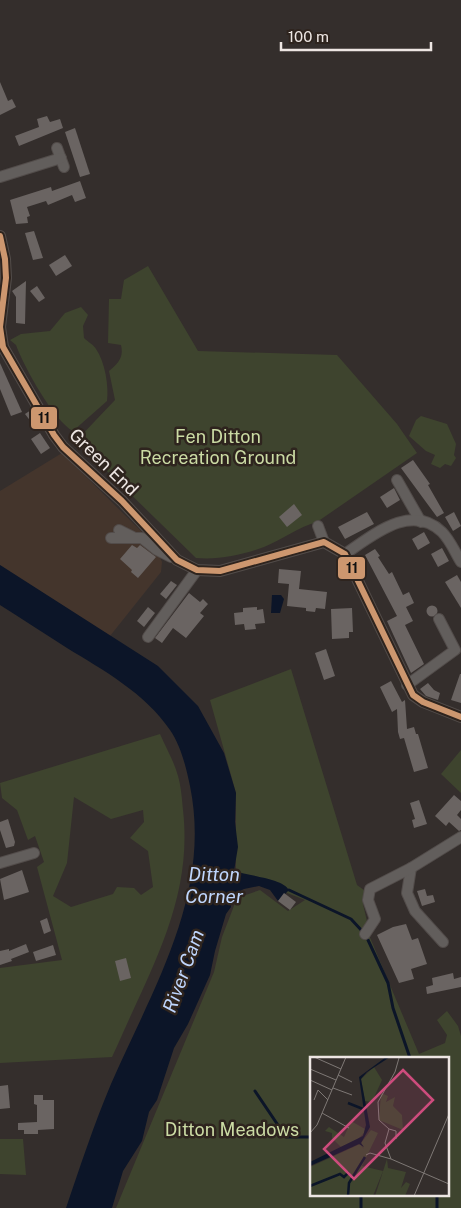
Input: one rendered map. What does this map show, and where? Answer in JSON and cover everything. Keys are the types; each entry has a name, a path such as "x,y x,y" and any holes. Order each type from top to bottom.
{"street":[{"path":"0,177 61,158"},
{"name":"Green End","path":"0,236 6,268 0,327 3,346 54,435 63,447 122,501 177,560 197,570 220,572 324,542"},
{"path":"397,480 421,522"},
{"path":"345,554 399,521 413,519 431,524 442,532 460,559"},
{"path":"318,526 324,542 345,554 407,685 418,699 461,717"},
{"path":"119,530 133,538"},
{"path":"111,538 142,538 157,550 177,560"},
{"path":"148,637 197,570"},
{"path":"407,685 455,650 439,619"},
{"path":"365,934 375,919 368,900 370,889 411,868 461,838"},
{"path":"0,863 34,853"},
{"path":"411,868 407,893 415,911 444,942"}],"shaded area":[{"path":"62,453 142,532 157,550 162,562 161,572 110,636 0,565 0,491"}],"green space":[{"name":"Fen Ditton Recreation Ground","path":"148,266 198,351 337,355 397,424 417,453 317,522 303,527 271,544 230,556 196,558 76,441 115,400 109,371 120,360 122,350 121,345 108,343 109,299 121,299 124,280"},
{"path":"81,307 88,315 83,326 84,338 99,354 106,374 107,401 73,431 65,425 49,405 16,345 10,340 21,334 50,331 65,313"},
{"path":"421,416 447,424 456,444 454,455 456,458 451,466 445,464 440,468 431,464 435,455 426,451 409,436 416,420"},
{"name":"Ditton Meadows","path":"291,669 357,885 368,893 363,904 369,930 366,928 419,1054 445,1043 447,1035 437,1020 447,1011 458,1026 461,1036 461,1208 116,1208 214,972 222,937 237,898 260,890 288,911 305,900 236,873 236,793 210,700"},
{"path":"160,734 174,765 181,793 184,842 182,873 176,902 156,959 112,1057 0,1063 0,968 62,960 37,867 44,862 35,836 28,840 17,810 2,798 0,783","holes":["74,797 111,819 143,810 144,822 130,838 148,851 153,887 141,895 134,888 117,887 113,894 71,907 53,896 67,863"]},
{"path":"461,750 461,793 441,774"},
{"path":"0,1139 23,1139 26,1175 0,1174"}],"water":[{"path":"0,565 158,666 198,706 224,753 236,793 235,822 238,847 234,871 272,880 289,890 278,901 270,890 259,886 236,893 231,900 231,907 226,914 210,975 188,1024 174,1048 157,1100 149,1112 142,1141 123,1171 112,1208 66,1208 105,1099 160,976 186,902 193,865 195,826 190,786 183,757 174,736 148,705 123,683 0,605"},
{"path":"272,595 281,595 284,599 280,613 271,613"}],"building":[{"path":"0,82 8,101 12,99 16,107 0,115"},
{"path":"47,116 50,122 60,119 63,128 19,146 15,136 39,127 37,119"},
{"path":"75,128 90,174 80,177 65,132"},
{"path":"80,181 86,198 75,202 72,195 48,205 46,201 27,207 30,216 27,217 28,223 16,224 10,200 51,187 52,191"},
{"path":"34,231 43,258 33,260 25,233"},
{"path":"65,255 72,266 56,276 49,265"},
{"path":"26,281 25,324 16,323 16,297 12,291"},
{"path":"37,286 45,298 39,302 30,291"},
{"path":"0,363 22,412 11,416 0,389"},
{"path":"31,410 40,424 35,427 25,414"},
{"path":"40,433 50,448 41,454 31,439"},
{"path":"413,460 430,484 428,485 444,513 437,517 401,468"},
{"path":"394,488 400,500 387,508 380,497"},
{"path":"294,504 302,515 287,527 279,517"},
{"path":"367,512 374,524 345,539 338,527"},
{"path":"454,512 461,526 453,531 445,517"},
{"path":"424,532 430,543 418,550 412,539"},
{"path":"132,545 137,548 140,545 156,557 138,578 120,559"},
{"path":"442,548 449,561 438,567 431,554"},
{"path":"375,549 389,574 392,572 403,595 409,592 414,603 406,607 413,621 405,625 424,664 411,673 387,621 397,616 365,555"},
{"path":"279,569 301,571 299,589 327,592 325,609 316,608 315,612 306,611 306,608 287,606 289,584 278,583"},
{"path":"457,575 461,582 461,608 445,582"},
{"path":"171,581 177,585 166,599 160,594"},
{"path":"189,593 200,602 203,599 208,604 200,613 204,616 186,638 173,628 162,643 155,638"},
{"path":"432,605 438,611 432,617 426,611"},
{"path":"148,607 155,613 144,627 137,621"},
{"path":"257,607 257,610 263,609 265,623 255,624 256,629 245,630 244,624 235,625 234,613 243,612 243,608"},
{"path":"352,608 353,632 349,632 349,638 332,639 331,609"},
{"path":"326,649 335,676 324,680 315,653"},
{"path":"461,674 461,703 451,700"},
{"path":"391,681 402,702 405,700 407,729 414,727 416,734 418,734 428,768 414,772 404,738 400,739 398,732 397,709 392,712 380,687"},
{"path":"428,683 434,690 440,693 438,700 426,696 420,689"},
{"path":"454,795 461,801 461,810 457,815 461,819 461,830 459,831 449,822 446,826 435,816"},
{"path":"419,800 427,824 414,828 412,820 415,819 410,803"},
{"path":"8,819 15,842 14,846 6,848 0,830 0,822"},
{"path":"22,870 29,892 4,900 0,879"},
{"path":"425,889 427,896 433,895 435,902 422,906 417,891"},
{"path":"284,893 296,902 290,910 278,901"},
{"path":"47,918 51,931 44,934 40,921"},
{"path":"406,924 412,940 418,938 427,964 411,969 414,979 399,983 377,935 393,927"},
{"path":"26,944 29,952 0,965 0,951 9,949 9,951"},
{"path":"53,945 56,955 36,961 33,952"},
{"path":"126,958 131,978 120,981 115,961"},
{"path":"453,973 454,979 461,977 461,987 427,994 426,987 433,985 432,978"},
{"path":"8,1085 10,1108 0,1109 0,1086"},
{"path":"34,1095 43,1095 43,1100 54,1100 54,1129 38,1130 38,1134 24,1134 24,1130 18,1130 18,1123 37,1122 37,1105 34,1104"}],"waterway":[{"path":"289,890 351,919 363,932"},
{"path":"368,940 388,983 393,1008 410,1057"},
{"path":"255,1091 286,1137 310,1137"},
{"path":"361,1196 361,1208"},
{"path":"437,1196 437,1208"}],"transit line":[{"name":"11","path":"0,236 5,259 6,278 0,327 3,347 54,435 63,447 122,501 177,560 197,570 220,571 324,542 345,554 413,695 423,702 461,717"}],"water label":[{"name":"Ditton Corner","path":"214,885"},
{"name":"River Cam","path":"183,971"}]}
